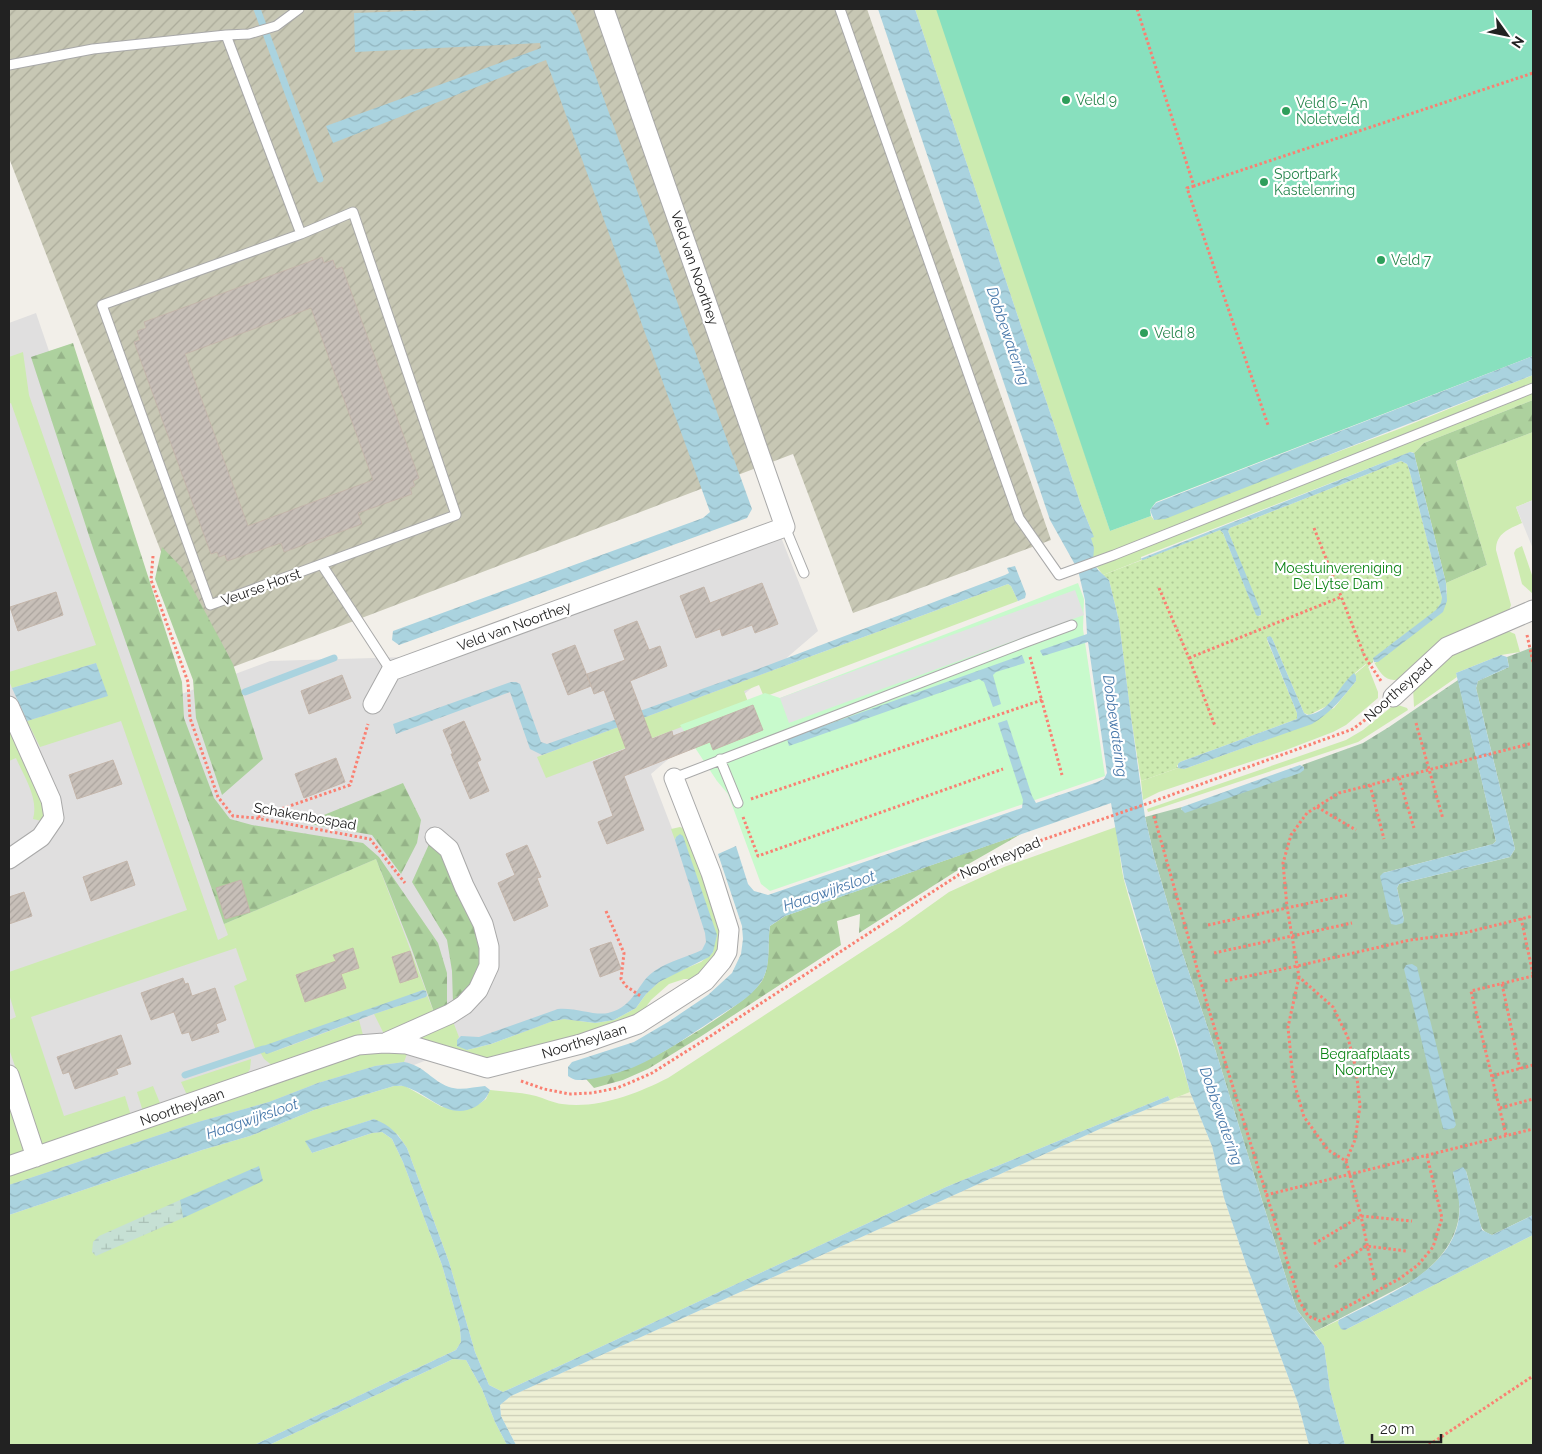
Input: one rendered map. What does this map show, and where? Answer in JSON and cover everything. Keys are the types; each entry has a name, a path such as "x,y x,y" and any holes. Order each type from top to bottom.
{"street":[{"name":"Veld van Noorthey","path":"391,671 785,527 604,9"},
{"name":"Noortheypad","path":"1392,697 1447,647 1528,612"},
{"path":"373,704 391,671"},
{"path":"9,706 51,800 54,818 41,838 9,859"},
{"name":"Noortheylaan","path":"9,1166 358,1045 406,1044 488,1068 581,1044 638,1024 705,981 722,961 729,941 729,930 711,873 674,778"},
{"name":"Noortheylaan","path":"384,1043 450,1014 464,1005 478,990 489,966 489,947 483,924 449,850 435,837"},
{"path":"9,1075 36,1157"}],"lane":[{"path":"9,65 93,49 249,34 276,26 298,9"},
{"path":"840,9 1019,518 1059,575 1114,555 1533,388"},
{"path":"226,35 301,234"},
{"name":"Veurse Horst","path":"353,212 456,515 210,605 102,305 301,234 353,212"},
{"name":"Veld van Noorthey","path":"785,527 804,573"},
{"path":"322,565 391,671"},
{"path":"674,778 1072,625"},
{"path":"720,759 738,803"}],"path":[{"path":"1137,9 1194,186"},
{"path":"1268,425 1187,188 1533,73"},
{"path":"1314,528 1365,657 1392,697"},
{"name":"Schakenbospad","path":"153,556 151,580 188,682 190,718 218,797 234,816 256,818 370,839 405,883"},
{"path":"1159,588 1215,726"},
{"path":"1189,658 1341,597"},
{"path":"1528,612 1533,662"},
{"path":"1026,642 1062,775"},
{"name":"Noortheypad","path":"520,1080 544,1090 569,1094 592,1093 617,1088 634,1081 652,1073 706,1039 960,874 1042,840 1353,728 1372,715 1392,697"},
{"path":"1003,769 758,856 738,803 1042,700"},
{"path":"256,818 350,785 373,704"},
{"path":"1416,723 1443,819"},
{"path":"1346,1161 1328,1150 1304,1117 1293,1079 1288,1027 1299,977 1287,907 1283,863 1291,835 1307,813 1339,793 1533,743"},
{"path":"1399,778 1414,828"},
{"path":"1370,785 1384,838"},
{"path":"1317,807 1356,830"},
{"path":"1154,816 1208,1007 1300,1302 1308,1316 1320,1321 1399,1279 1418,1265 1433,1247 1442,1218 1427,1156"},
{"path":"1208,925 1347,895"},
{"path":"606,911 624,952 621,979 635,993"},
{"path":"1225,981 1410,940 1464,933 1533,916"},
{"path":"1506,1135 1471,992 1533,975 1521,918"},
{"path":"1214,953 1352,923"},
{"path":"1299,977 1333,1007 1348,1038 1356,1069 1360,1106 1356,1140 1346,1161 1361,1216 1375,1282"},
{"path":"1502,984 1520,1069"},
{"path":"1492,1076 1533,1065"},
{"path":"1500,1108 1533,1099"},
{"path":"1266,1195 1350,1176 1533,1128"},
{"path":"1314,1244 1361,1216 1412,1220"},
{"path":"1335,1266 1366,1246 1406,1251"},
{"path":"1429,1445 1533,1376"}],"shaded area":[{"path":"9,9 867,9 1051,540 853,613 793,454 209,676 9,158"},
{"path":"36,313 168,699 270,661 408,657 775,522 818,631 651,774 712,933 712,944 628,1009 459,1048 342,1092 9,1201 9,323"},
{"path":"1533,500 1533,549 1516,507"},
{"path":"1075,590 1084,615 789,723 780,698"},
{"path":"1190,1092 1212,1146 1224,1198 1246,1264 1298,1403 1309,1445 516,1445 501,1416 500,1405 511,1396 1113,1123"}],"green space":[{"path":"915,9 940,9 1110,531 1151,516 1154,520 1399,429 1533,375 1533,400 1424,443 1414,453 1408,453 1141,557 1141,560 1103,575 1093,562 1092,532 1081,505"},
{"name":"Sportpark Kastelenring","path":"936,9 1533,9 1533,356 1156,502 1150,510 1151,516 1110,531"},
{"path":"73,343 182,682 184,718 214,798 230,819 252,825 363,843 379,857 438,943 447,973 447,1010 435,1015 411,947 376,859 224,924 93,548 31,357"},
{"path":"23,352 29,395 218,940 228,935 224,924 376,859 426,991 423,990 268,1054 359,1020 363,1035 362,1039 273,1066 264,1059 259,1050 256,1051 234,986 247,980 236,948 31,1017 64,1116 125,1096 132,1119 44,1149 9,1049 9,1020 16,1017 9,994 9,972 187,910 121,721 40,747 27,721 107,696 96,663 12,688 9,681 9,672 96,645 11,403 9,404 9,357"},
{"path":"1533,400 1533,432 1456,461 1487,565 1446,583 1414,453 1424,443"},
{"path":"1533,432 1533,500 1516,507 1522,523 1504,532 1498,539 1496,550 1511,605 1508,613 1400,679 1391,680 1387,678 1381,673 1374,662 1447,593 1446,583 1487,565 1456,461"},
{"name":"Moestuinvereniging De Lytse Dam","path":"1401,461 1407,464 1409,469 1442,598 1436,610 1374,658 1368,667 1366,664 1355,673 1356,676 1355,674 1327,706 1309,715 1304,713 1272,638 1267,640 1297,713 1297,719 1180,762 1177,766 1178,768 1141,781 1119,621 1109,580 1103,575 1220,530 1223,533 1256,614 1259,616 1261,615 1228,531 1230,528"},
{"path":"1522,546 1533,578 1533,594 1522,584 1514,553 1516,549"},
{"path":"162,547 181,567 233,664 263,759 222,795 196,718 193,680 155,579"},
{"path":"1078,583 1084,599 1083,629 1105,776 770,891 761,884 728,794 717,781 680,725 765,693 780,698"},
{"path":"1008,584 1011,586 1018,601 764,697 759,685 744,691 748,702 546,778 537,757"},
{"path":"1508,631 1515,634 1520,652 1501,655 1456,673 1457,677 1414,707 1413,687 1455,650"},
{"name":"Begraafplaats Noorthey","path":"1533,647 1533,1215 1492,1235 1487,1233 1481,1225 1466,1171 1453,1172 1459,1196 1459,1212 1454,1235 1441,1255 1414,1280 1314,1332 1297,1310 1288,1284 1216,1052 1181,949 1155,860 1145,817 1182,807 1181,810 1304,767 1302,765 1363,743 1458,680 1496,841 1493,844 1383,873 1404,920 1397,888 1399,884 1510,857 1515,849 1476,688 1478,681 1509,667 1507,657"},
{"path":"1367,664 1378,692 1378,698 1346,725 1286,750 1159,792 1143,800 1141,781 1178,768 1184,769 1266,740 1334,708 1356,681 1355,674"},
{"path":"1395,704 1408,710 1358,742 1148,812 1147,809 1346,740 1363,730"},
{"path":"9,721 45,809 42,821 33,819 34,803 32,795 16,758 9,761"},
{"path":"403,783 421,820 417,843 401,874 372,835 304,823"},
{"path":"680,827 685,829 723,922 718,958 693,979 684,979 669,984 651,1000 643,1011 620,1026 489,1060 412,1040 452,1019 459,1037 457,1040 467,1050 491,1044 553,1021 564,1019 595,1023 614,1020 636,1008 646,994 659,982 670,975 701,962 713,952 676,837 675,840 671,829"},
{"path":"1116,827 1124,880 1190,1092 1170,1100 1168,1096 946,1187 503,1392 489,1385 475,1352 449,1262 407,1148 398,1135 374,1119 306,1142 312,1153 372,1133 382,1132 392,1139 403,1162 442,1265 460,1328 461,1342 456,1350 254,1445 9,1445 9,1215 202,1150 250,1136 314,1110 394,1086 405,1086 442,1107 479,1104 486,1099 490,1090 525,1094 559,1103 576,1105 603,1102 630,1095 668,1078 900,927 949,892 1004,867"},
{"path":"1021,834 958,870 859,933 860,914 837,921 841,945 648,1069 623,1080 594,1088 586,1079 622,1071 647,1060 704,1027 742,1000 763,979 768,960 770,926 785,916"},
{"path":"430,842 435,844 445,860 484,945 479,980 453,1004 452,971 447,940 412,882"},
{"path":"427,995 435,1015 394,1032 383,1032 374,1014 426,997"},
{"path":"387,1050 407,1054 404,1062 375,1066 318,1083 269,1102 198,1122 9,1185 9,1172 366,1052"},
{"path":"251,1059 250,1069 245,1077 192,1097 186,1093 181,1082"},
{"path":"153,1086 162,1108 144,1115 137,1092"},
{"path":"9,1100 28,1152 9,1159"},
{"path":"180,1200 183,1218 96,1256 92,1252 93,1242 99,1236"},
{"path":"1533,1235 1533,1445 1345,1445 1330,1390 1324,1346 1314,1332 1339,1320 1338,1323 1345,1330"},
{"path":"453,1359 466,1360 482,1389 495,1422 507,1445 269,1445"}],"water":[{"path":"468,9 569,9 574,16 752,509 747,518 399,645 392,640 393,631 703,518 710,512 546,60 333,143 326,126 541,48 540,43 355,52 354,13"},
{"path":"878,9 915,9 1081,505 1094,537 1091,538 1094,548 1093,562 1098,570 1109,580 1119,621 1145,817 1155,860 1181,949 1216,1052 1297,1310 1324,1346 1330,1390 1345,1445 1309,1445 1298,1403 1246,1264 1224,1198 1212,1146 1190,1092 1178,1047 1154,977 1124,878 1111,803 785,916 770,926 767,969 761,982 745,999 674,1045 634,1067 614,1074 583,1080 573,1079 568,1076 568,1067 572,1062 634,1042 708,995 732,973 741,954 742,926 718,854 736,846 748,884 754,891 768,895 1022,808 1023,800 998,723 1007,720 1036,803 1095,783 1104,779 1107,773 1088,642 1043,656 1040,651 1087,634 1085,600 1078,570 1050,520"},
{"path":"1533,356 1533,375 1165,519 1154,520 1150,510 1156,503"},
{"path":"1410,452 1414,453 1446,583 1447,601 1443,612 1378,662 1374,662 1373,658 1436,610 1442,598 1409,469 1407,464 1401,461 1230,528 1228,531 1261,615 1256,615 1223,533 1220,530 1143,560 1140,559"},
{"path":"1015,566 1026,594 1025,598 1018,601 1011,586 1008,584 542,755 530,749 510,692 396,734 393,724 511,682 516,682 520,684 541,742 547,744 758,669 1005,575 1009,573 1007,568"},
{"path":"1270,636 1304,713 1307,715 1315,713 1328,704 1354,673 1356,681 1331,710 1312,724 1184,769 1178,768 1180,762 1297,719 1297,713 1267,639"},
{"path":"1022,655 1025,663 996,672 993,675 1001,704 993,707 984,682 979,679 789,746 787,739"},
{"path":"1501,655 1507,657 1509,667 1478,681 1476,688 1515,849 1510,857 1399,884 1397,888 1404,920 1403,923 1391,924 1380,876 1383,873 1493,844 1496,841 1456,673"},
{"path":"96,663 108,696 27,721 12,688"},
{"path":"1300,765 1304,767 1304,770 1300,773 1185,813 1181,809 1182,807"},
{"path":"680,834 683,836 717,935 713,952 709,957 659,982 646,994 636,1008 614,1020 595,1023 564,1019 553,1021 491,1044 467,1050 457,1046 457,1040 461,1036 479,1037 558,1009 603,1014 618,1010 631,999 649,975 656,970 702,950 706,942 705,933 675,840"},
{"path":"1412,964 1417,967 1456,1125 1454,1128 1445,1130 1443,1128 1404,969 1406,965"},
{"path":"423,990 426,991 426,997 374,1014 267,1054 265,1053 263,1046"},
{"name":"Haagwijksloot","path":"404,1062 418,1067 449,1087 462,1089 485,1086 490,1090 484,1100 475,1107 456,1111 439,1105 414,1090 404,1086 394,1086 314,1110 250,1136 202,1150 9,1215 9,1185 198,1122 269,1102 318,1083 375,1066"},
{"path":"1168,1096 1170,1100 1113,1123 511,1396 500,1405 501,1416 516,1445 507,1445 495,1422 482,1389 466,1360 453,1359 269,1445 254,1445 456,1350 461,1342 460,1328 442,1265 403,1162 392,1139 382,1132 372,1133 312,1153 305,1141 374,1119 389,1127 400,1138 407,1148 449,1262 475,1352 489,1385 503,1392 946,1187"},
{"path":"259,1166 263,1181 183,1218 180,1200"},
{"path":"1463,1167 1466,1171 1482,1230 1492,1235 1533,1215 1533,1235 1345,1330 1341,1329 1338,1323 1339,1320 1394,1292 1429,1268 1443,1253 1454,1236 1459,1217 1459,1200 1453,1172"}],"building":[{"path":"322,257 324,263 333,260 336,269 342,267 419,478 413,481 415,486 410,488 412,494 358,513 362,524 284,552 281,543 227,561 225,555 219,557 217,552 211,554 134,342 140,340 137,331 146,328 144,322","holes":["311,308 373,480 248,526 185,354"]},
{"path":"762,583 778,624 755,633 752,625 722,636 720,629 696,638 680,596 704,587 710,603"},
{"path":"56,592 63,615 18,631 10,607"},
{"path":"637,621 649,650 660,646 667,666 630,681 652,739 672,731 673,736 753,705 763,730 713,750 710,742 624,776 644,830 607,844 598,822 613,816 593,762 626,749 604,690 594,694 587,674 625,660 614,630"},
{"path":"575,645 591,686 568,695 552,654"},
{"path":"342,675 351,698 309,714 301,691"},
{"path":"464,721 481,760 477,762 489,791 470,799 443,730"},
{"path":"336,758 345,782 304,798 295,774"},
{"path":"113,760 122,784 77,799 69,775"},
{"path":"527,845 541,877 537,878 548,906 514,921 498,883 515,875 506,854"},
{"path":"127,861 135,885 91,901 83,877"},
{"path":"241,880 250,912 225,919 216,888"},
{"path":"24,892 32,916 9,924 9,897"},
{"path":"611,942 621,969 600,977 590,949"},
{"path":"353,948 359,968 341,974 346,988 305,1002 296,975 336,961 333,955"},
{"path":"410,951 418,977 400,983 392,957"},
{"path":"183,978 185,984 188,983 192,996 215,988 226,1020 216,1024 219,1032 192,1041 189,1032 182,1034 174,1012 151,1020 141,993"},
{"path":"121,1035 131,1064 116,1069 118,1074 75,1089 69,1072 63,1074 57,1057"}],"waterway":[{"path":"257,9 320,179"},
{"path":"245,692 334,658"},
{"path":"185,1075 263,1049"}],"place":[{"name":"Veld 9","path":"1066,100"},
{"name":"Veld 6 - An Noletveld","path":"1286,111"},
{"name":"Sportpark Kastelenring","path":"1264,182"},
{"name":"Veld 7","path":"1381,260"},
{"name":"Veld 8","path":"1144,333"}],"water label":[{"name":"Dobbewatering","path":"1008,336"},
{"name":"Dobbewatering","path":"1115,726"},
{"name":"Dobbewatering","path":"1221,1116"}]}
